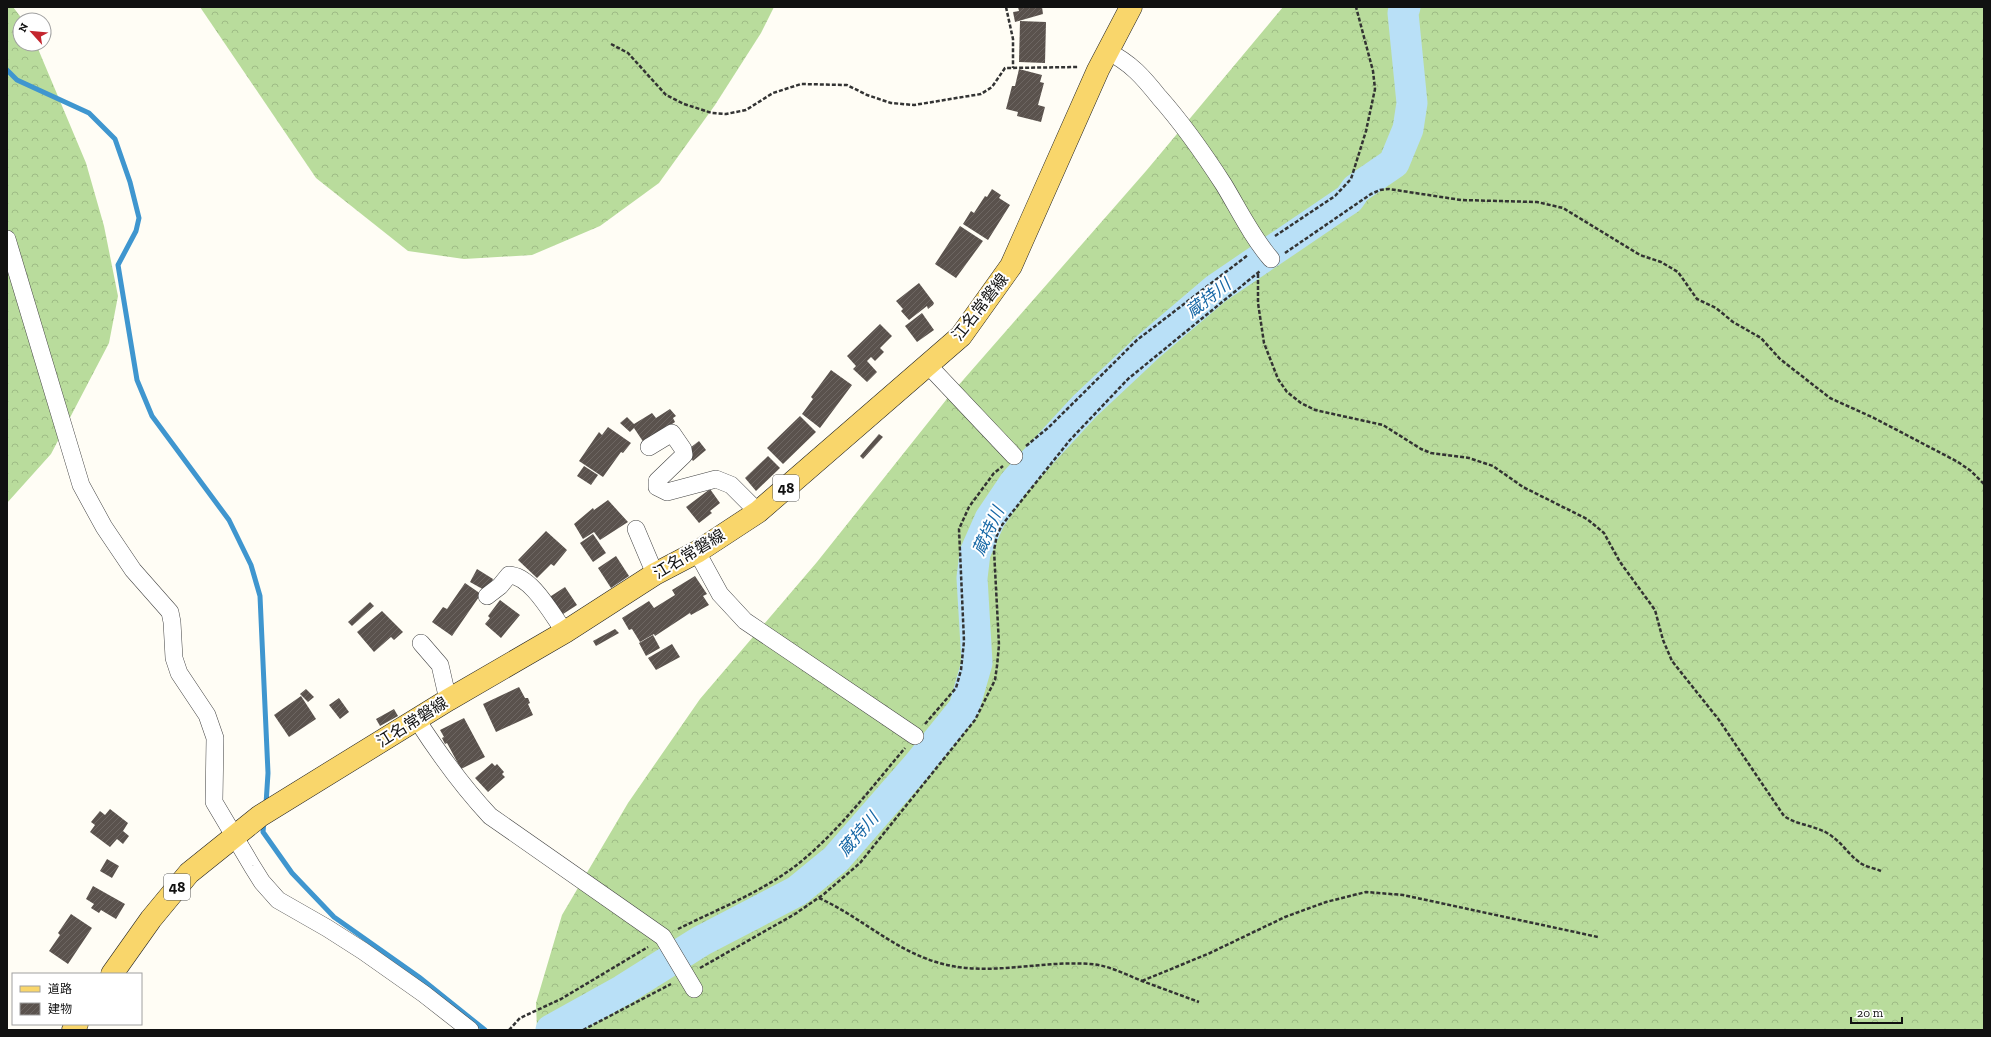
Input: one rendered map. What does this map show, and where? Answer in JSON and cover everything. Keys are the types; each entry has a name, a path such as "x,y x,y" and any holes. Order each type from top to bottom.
{"main road":[{"name":"江名常磐線","path":"113,973 151,919 189,873 235,835 267,811 448,700 565,632 655,574 697,552 758,512 961,336 1011,266 1103,61 1130,7"}],"street":[{"path":"1103,61 1124,60 1138,73 1177,117 1223,185 1260,246 1271,259"},
{"path":"7,239 81,485 104,527 133,570 170,612 176,666 179,673 207,715 215,738 214,802 262,882 278,900 327,928 363,951 424,994 470,1030"},
{"path":"928,365 1014,456"},
{"path":"649,447 672,432 683,449 684,455 658,481 657,487 662,490 667,492 716,479 724,481 736,489 758,512"},
{"path":"636,529 655,574"},
{"path":"697,552 720,594 745,622 915,736"},
{"path":"487,596 500,586 509,575 516,575 531,585 565,632"},
{"path":"421,643 440,665 448,700"},
{"path":"417,720 443,760 469,794 490,816 663,937 690,982"}],"path":[{"path":"1006,7 1012,39 1013,68"},
{"path":"509,1030 520,1018 561,999 663,937 767,885 797,864 831,835 956,688 961,670 964,641 959,529 969,508 994,473 1049,427 1137,340 1260,246 1336,196 1351,179 1366,131 1375,89 1373,71 1356,7"},
{"path":"610,44 628,53 666,94 684,104 712,113 726,114 746,110 773,93 801,84 847,85 867,95 891,103 914,105 981,94 992,87 1005,68 1078,67 1103,61"},
{"path":"583,1030 690,982 819,898 860,863 965,735 987,700 995,680 998,666 999,645 994,550 997,535 1002,525 1070,440 1128,379 1217,305 1258,274 1271,259 1290,251 1371,194 1380,190 1389,189 1461,200 1537,202 1563,208 1640,255 1661,262 1678,272 1697,299 1716,308 1733,322 1761,338 1780,359 1830,398 1874,418 1958,462 1971,471 1984,484"},
{"path":"1258,274 1260,318 1264,343 1278,379 1287,392 1301,403 1315,410 1383,425 1431,453 1469,458 1493,466 1523,487 1573,511 1598,526 1604,533 1620,562 1655,610 1667,653 1672,661 1719,720 1784,816 1795,822 1815,827 1828,834 1842,844 1858,862 1881,871"},
{"path":"1142,981 1210,953 1285,916 1326,902 1366,892 1403,895 1598,937"},
{"path":"819,898 905,948 936,962 1006,969 1059,963 1092,964 1117,970 1199,1002"}],"green space":[{"path":"7,7 13,7 17,12 12,12 12,52 39,52 86,163 104,226 118,296 109,343 51,454 7,503"},
{"path":"200,7 774,7 761,33 715,105 659,183 600,226 532,255 464,259 408,251 316,178"},
{"path":"1283,7 1984,7 1984,1030 537,1030 536,1003 562,915 628,803 700,699 817,562 950,395 1146,171"}],"building":[{"path":"1018,7 1042,7 1043,14 1015,22 1013,12 1019,11"},
{"path":"1020,21 1046,22 1045,63 1019,62"},
{"path":"1019,69 1042,75 1040,82 1044,83 1038,105 1045,107 1041,122 1017,116 1018,112 1006,109 1012,86 1015,86"},
{"path":"992,189 1001,195 999,198 1010,205 988,240 963,224 971,211 974,213 985,196 987,197"},
{"path":"960,226 983,241 956,278 935,264"},
{"path":"919,283 934,303 928,309 927,306 909,320 901,311 903,309 896,301"},
{"path":"922,313 934,330 917,342 905,326"},
{"path":"880,324 892,336 880,348 884,352 875,361 871,357 867,361 877,372 867,382 853,369 856,366 847,356"},
{"path":"831,370 852,385 820,428 802,414 813,399 811,397"},
{"path":"670,409 676,416 673,418 675,422 644,443 634,428 630,432 620,423 627,417 634,424 652,413 656,418"},
{"path":"800,416 816,432 783,464 767,448"},
{"path":"608,427 631,443 623,453 621,452 603,477 579,461 599,432 602,435"},
{"path":"879,434 883,437 863,459 860,456"},
{"path":"699,441 706,450 693,461 686,451"},
{"path":"768,456 780,468 756,491 745,478"},
{"path":"584,466 598,475 591,485 577,476"},
{"path":"710,489 720,503 710,511 712,513 699,523 686,507"},
{"path":"608,500 628,522 600,540 594,532 583,539 574,524 593,508 594,510"},
{"path":"546,531 567,550 554,566 551,564 537,578 518,560"},
{"path":"593,534 606,553 593,562 580,543"},
{"path":"616,556 629,576 611,588 598,568"},
{"path":"477,569 493,579 486,591 470,582"},
{"path":"695,576 707,594 703,596 709,605 691,615 690,613 655,636 654,634 640,642 632,629 629,630 622,618 649,601 654,608 675,595 672,590"},
{"path":"465,583 481,594 452,636 432,622 443,607 447,609"},
{"path":"565,587 577,605 560,616 548,598"},
{"path":"500,600 520,615 501,638 485,624 490,618 488,616"},
{"path":"370,602 374,606 352,626 348,622"},
{"path":"382,611 403,632 394,640 391,637 374,652 357,632"},
{"path":"615,629 619,633 596,646 593,641"},
{"path":"653,635 660,648 646,656 639,643"},
{"path":"672,644 680,657 656,670 648,658"},
{"path":"519,687 525,698 528,698 530,703 528,704 533,715 496,732 483,704"},
{"path":"306,689 314,697 308,702 300,694"},
{"path":"301,696 316,719 289,737 274,715"},
{"path":"339,698 349,712 340,719 329,705"},
{"path":"394,709 398,716 380,726 376,719"},
{"path":"464,718 485,757 461,769 447,743 445,744 442,738 444,737 440,730"},
{"path":"492,763 495,766 497,764 504,772 502,774 505,777 488,792 475,778"},
{"path":"110,809 128,823 123,831 129,836 123,844 117,839 110,847 90,832 95,825 91,822 100,811 105,815"},
{"path":"107,859 119,866 112,878 100,871"},
{"path":"93,886 125,904 116,919 101,910 99,913 91,908 94,904 86,899"},
{"path":"71,914 92,928 68,964 49,951 60,935 58,933"}],"waterway":[{"name":"蔵持川","path":"551,1030 623,990 701,941 797,891 836,859 918,765 964,708 977,663 972,578 975,553 990,519 1015,482 1085,406 1149,346 1216,289 1349,199 1356,189 1394,163 1408,129 1412,103 1403,13 1405,7"},
{"path":"7,70 17,80 89,113 115,139 130,182 139,218 136,231 118,265 137,380 152,416 229,520 251,565 260,596 268,773 266,804"},
{"path":"264,820 263,832 292,873 334,917 419,977 485,1030"}]}
